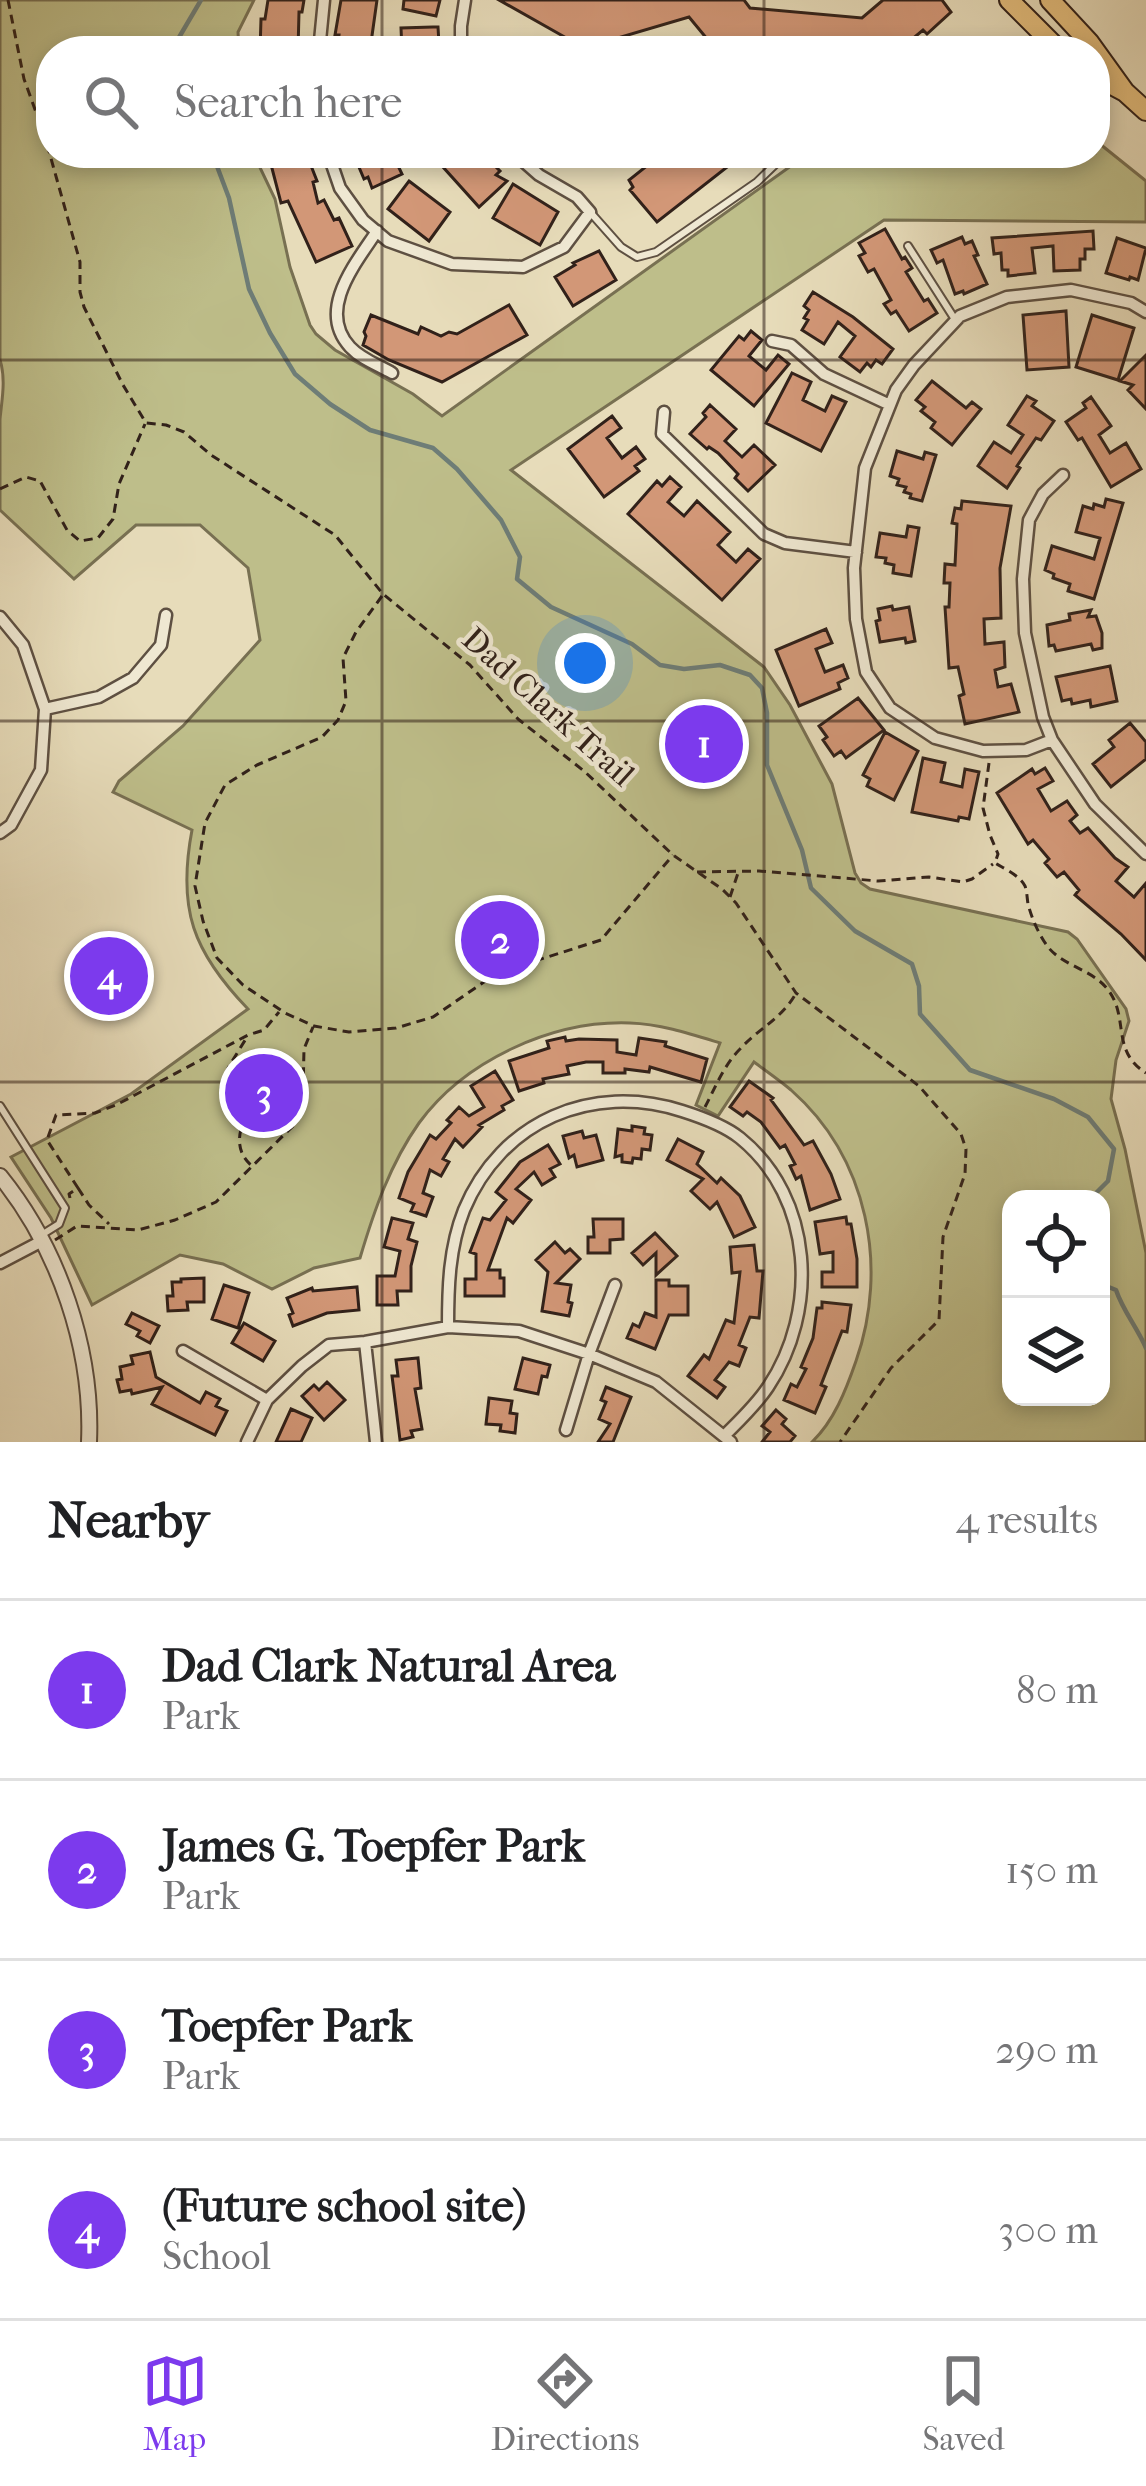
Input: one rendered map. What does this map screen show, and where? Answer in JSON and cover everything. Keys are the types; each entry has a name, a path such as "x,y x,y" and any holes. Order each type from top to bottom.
{"main road":[{"path":"1009,0 1045,36"},
{"path":"1038,0 1056,7 1084,36"},
{"path":"1110,71 1146,111"},
{"path":"1110,84 1125,92"}],"street":[{"path":"320,36 324,0"},
{"path":"461,36 465,0"},
{"path":"333,168 340,188 363,220 388,241 452,264 523,267 564,247 590,212 577,197 530,168"},
{"path":"377,231 345,279 338,297 338,321 346,344 392,373"},
{"path":"1052,740 1026,750 983,752 935,738 890,708 866,672 856,619 856,552 866,468 896,390 960,316 1007,297 1071,290 1132,303 1146,312"},
{"path":"772,341 791,345 824,374 890,405"},
{"path":"664,412 662,434 764,534 785,543 856,552"},
{"path":"1064,476 1043,494 1029,520 1023,579 1025,634 1043,717 1052,740 1095,804 1146,854"},
{"path":"45,709 99,697 133,678 161,645 166,615"},
{"path":"0,617 23,645 45,709 41,770 10,825 0,833"},
{"path":"247,1442 266,1400 329,1345 448,1327 519,1331 590,1354 656,1382 728,1439 784,1359 797,1316 803,1285 800,1239 788,1200 770,1170 739,1137 702,1117 652,1101 614,1100 570,1108 538,1123 502,1152 478,1183 453,1243 448,1327"},
{"path":"0,1176 42,1242 69,1304 80,1342 89,1442"},
{"path":"0,1263 42,1242"},
{"path":"566,1430 615,1285"},
{"path":"365,1342 376,1442"},
{"path":"183,1351 266,1400"}],"lane":[{"path":"590,212 621,247 637,256 656,252 772,168"},
{"path":"908,246 956,321"},
{"path":"0,1106 65,1208 59,1224 42,1242"}],"path":[{"path":"8,0 24,79 36,112"},
{"path":"0,489 26,477 40,481 67,530 80,541 98,538 113,519 118,484 146,423 84,307 80,262 54,168"},
{"name":"Dad Clark Trail","path":"146,423 184,432 211,455 335,535 383,594 470,665 518,719 584,771 673,855 730,897 796,993 919,1086 961,1134 965,1174 943,1237 939,1320 891,1368 840,1442"},
{"path":"383,594 343,658 346,701 338,720 322,737 257,764 225,785 205,823 195,886 203,921 217,958 243,986 314,1026 349,1032 396,1028 434,1017 497,973 601,940 673,855"},
{"path":"697,872 759,871 886,881 972,879 995,863 998,854 983,808 989,763"},
{"path":"995,863 1024,885 1033,920 1053,953 1096,977 1113,997 1127,1056 1146,1073"},
{"path":"730,897 739,871"},
{"path":"702,1117 729,1061 777,1019 796,993"},
{"path":"113,1227 89,1204 47,1140 56,1115 94,1113 116,1105 264,1030 281,1010"},
{"path":"42,1242 77,1226 138,1230 216,1202 295,1124 303,1092 304,1049 314,1026"},
{"path":"228,1067 247,1075 240,1094 221,1088 228,1067 248,1035"},
{"path":"231,1091 230,1117 244,1129 262,1124 273,1111 277,1088 270,1068 249,1066 242,1073"},
{"path":"242,1089 265,1090 268,1084 277,1088"},
{"path":"242,1127 240,1149 253,1167"},
{"path":"72,1229 69,1194 78,1188"}],"green space":[{"path":"0,0 254,0 238,36 36,36 36,168 260,168 275,199 290,267 316,334 442,416 788,168 1110,168 1110,152 1146,181 1146,222 884,220 511,470 764,667 832,784 861,883 870,889 1068,932 1126,1009 1129,1021 1116,1060 1111,1099 1146,1253 1146,1442 812,1442 843,1394 866,1325 870,1252 854,1181 817,1117 754,1062 718,1116 696,1105 720,1043 642,1024 571,1028 513,1048 461,1080 419,1123 400,1155 360,1258 314,1268 272,1289 223,1264 180,1255 92,1305 51,1218 11,1157 131,1094 248,1009 214,968 194,928 187,883 192,830 113,792 119,781 183,726 260,640 248,568 200,525 136,525 74,579 0,510"}],"building":[{"path":"268,0 304,0 298,36 260,36 261,19 265,19"},
{"path":"341,0 377,0 372,36 335,35"},
{"path":"404,0 440,0 436,16 403,9"},
{"path":"499,0 744,0 750,8 862,18 883,0 942,0 951,12 927,34 923,30 916,36 705,36 689,17 625,36 563,36"},
{"path":"438,27 439,36 401,36 401,28"},
{"path":"272,168 312,168 318,203 324,200 334,220 339,218 352,246 316,262 288,201 281,203"},
{"path":"359,168 399,168 402,174 372,188 368,177 364,179"},
{"path":"444,168 500,171 496,175 507,181 479,207"},
{"path":"644,168 726,168 657,222 630,190 629,180"},
{"path":"409,181 450,212 429,241 388,209"},
{"path":"513,184 558,212 540,245 493,218"},
{"path":"885,229 912,268 906,272 914,285 937,313 909,331 896,311 891,314 884,304 891,300 874,269 868,272 859,256 865,253 859,243"},
{"path":"1093,231 1094,249 1085,249 1080,270 1054,271 1053,246 1032,248 1035,273 1008,276 1008,270 1002,270 1001,253 994,254 992,238"},
{"path":"962,237 965,244 972,241 987,284 955,294 943,260 937,263 931,250"},
{"path":"1117,238 1146,248 1138,280 1106,273"},
{"path":"599,251 616,280 573,306 555,277"},
{"path":"813,292 893,349 882,364 876,360 871,367 867,363 860,372 840,357 855,336 838,322 824,344 802,330 809,310 804,306"},
{"path":"509,305 527,335 442,382 363,345 371,315 418,334 421,327 441,336 457,334"},
{"path":"1066,311 1069,367 1027,370 1023,315"},
{"path":"1092,315 1134,328 1118,380 1076,367"},
{"path":"751,331 762,340 749,356 766,370 778,355 789,364 754,406 711,370 739,336 744,340"},
{"path":"1146,355 1146,409 1128,390 1133,385 1120,381"},
{"path":"792,373 811,382 803,400 825,411 832,396 846,402 821,451 766,423"},
{"path":"932,381 966,408 972,402 981,409 952,445 931,428 935,422 916,400"},
{"path":"1027,396 1036,401 1032,406 1054,421 1041,440 1036,438 1007,488 978,466 994,442 1011,453 1023,435 1008,425"},
{"path":"1091,397 1111,426 1099,435 1110,453 1126,443 1141,469 1111,487 1082,438 1078,440 1066,422 1086,408 1083,403"},
{"path":"710,405 736,429 725,441 742,457 754,445 775,465 748,491 718,453 690,434"},
{"path":"612,416 621,428 607,438 622,458 636,447 645,459 635,466 639,471 604,497 568,449"},
{"path":"897,451 923,459 925,452 936,455 922,501 910,498 906,487 897,485 899,479 890,476"},
{"path":"670,477 681,487 668,502 684,516 697,501 730,532 718,545 736,562 748,549 760,559 722,600 628,514 657,481 662,486"},
{"path":"1106,499 1123,503 1094,599 1068,591 1070,584 1045,570 1052,546 1094,559 1100,538 1076,532 1083,506 1104,507"},
{"path":"962,501 1011,506 1000,568 1001,618 984,619 985,644 1004,642 1005,667 995,670 998,687 1011,684 1019,712 965,724 958,667 949,668 945,607 949,607 950,583 944,583 945,564 955,565 957,524 952,523"},
{"path":"908,526 919,528 911,576 893,573 894,565 876,557 880,533 906,537"},
{"path":"892,606 893,610 909,607 915,641 880,642 878,609"},
{"path":"1091,610 1088,617 1096,616 1102,648 1093,650 1091,644 1056,651 1054,645 1049,646 1047,625"},
{"path":"826,629 832,643 816,649 825,672 843,665 848,678 838,683 840,689 799,706 776,650"},
{"path":"1110,666 1117,701 1091,707 1090,700 1062,701 1056,677"},
{"path":"858,698 884,730 846,758 841,751 834,756 819,726"},
{"path":"1130,723 1146,742 1146,759 1111,787 1093,764 1114,747 1109,740"},
{"path":"885,732 918,751 894,800 867,786 870,779 863,775"},
{"path":"923,758 945,763 941,782 962,787 965,769 979,772 969,819 912,812"},
{"path":"1045,768 1053,781 1038,789 1051,811 1067,801 1077,815 1070,821 1080,833 1088,828 1128,867 1116,881 1134,897 1146,883 1146,960 1075,895 1079,890 1064,872 1057,877 1033,840 1028,844 997,793 1032,769 1035,774"},
{"path":"565,1037 566,1041 617,1040 617,1052 636,1055 639,1038 666,1042 665,1046 707,1059 701,1082 650,1067 649,1072 603,1073 603,1062 586,1062 567,1066 569,1074 543,1079 544,1083 519,1091 509,1061 549,1048 547,1041"},
{"path":"495,1071 513,1100 479,1125 482,1127 463,1147 455,1139 443,1159 449,1162 441,1176 430,1170 423,1193 433,1197 426,1216 411,1211 414,1204 399,1198 430,1135 436,1139 459,1107 469,1116 484,1107 471,1086"},
{"path":"749,1081 773,1098 804,1145 813,1141 840,1199 810,1210 801,1176 796,1179 790,1166 795,1164 785,1145 780,1148 747,1112 743,1116 730,1107"},
{"path":"632,1126 652,1135 650,1150 642,1149 641,1159 633,1158 632,1163 622,1162 622,1155 615,1157 618,1129 632,1131"},
{"path":"582,1131 584,1138 596,1135 603,1160 577,1167 563,1136"},
{"path":"678,1139 703,1152 697,1164 740,1196 755,1227 734,1237 717,1202 710,1209 691,1191 703,1179 667,1160"},
{"path":"548,1145 560,1164 550,1169 555,1177 542,1185 534,1172 516,1189 531,1200 513,1223 507,1218 488,1270 500,1270 504,1296 465,1296 465,1279 476,1279 476,1254 470,1252 483,1218 490,1220 506,1200 496,1192 520,1162"},
{"path":"846,1217 857,1259 857,1287 822,1287 822,1272 833,1272 833,1252 820,1254 815,1222"},
{"path":"392,1218 413,1223 408,1239 417,1242 411,1291 397,1291 398,1305 377,1305 377,1276 395,1276 400,1251 384,1247"},
{"path":"593,1219 623,1219 623,1239 610,1240 610,1253 588,1253 588,1237 594,1237"},
{"path":"655,1233 677,1256 656,1275 656,1253 643,1265 632,1253"},
{"path":"555,1242 580,1259 556,1283 571,1285 569,1316 542,1311 548,1272 536,1260"},
{"path":"754,1245 757,1271 763,1271 759,1318 750,1317 739,1345 746,1348 739,1366 729,1362 715,1380 725,1387 717,1398 688,1376 704,1355 709,1359 726,1320 734,1323 740,1272 732,1273 730,1247"},
{"path":"204,1278 204,1302 187,1302 188,1310 168,1311 172,1282"},
{"path":"656,1280 688,1286 688,1315 669,1315 655,1349 627,1338 645,1313 656,1317"},
{"path":"224,1285 249,1293 238,1328 212,1319"},
{"path":"357,1287 359,1310 327,1313 293,1326 287,1298 312,1288"},
{"path":"822,1302 851,1305 847,1332 842,1331 815,1413 784,1400 806,1369 801,1367"},
{"path":"132,1313 159,1326 150,1343 126,1324"},
{"path":"244,1323 275,1341 263,1361 232,1343"},
{"path":"150,1352 156,1377 200,1403 206,1392 220,1399 216,1406 227,1411 215,1435 152,1404 162,1387 120,1392 120,1367 133,1364 131,1356"},
{"path":"418,1358 421,1388 415,1389 422,1429 400,1440 392,1376 398,1376 396,1360"},
{"path":"523,1358 550,1365 538,1394 515,1389"},
{"path":"327,1382 345,1400 324,1420 302,1396 314,1385 319,1390"},
{"path":"606,1387 631,1397 613,1442 598,1442 610,1424 599,1419"},
{"path":"489,1398 512,1401 510,1413 517,1414 515,1433 486,1424"},
{"path":"291,1409 312,1418 301,1442 276,1442"},
{"path":"776,1410 795,1436 790,1442 762,1442 770,1432 762,1426"}],"waterway":[{"path":"180,36 201,0"},
{"path":"218,168 249,289 295,374 370,430 433,448 457,469 501,520 520,557 517,579 551,607 632,644 660,665 684,669 720,665 750,675 762,688 767,713 767,765 802,850 811,888 855,931 912,964 920,1014 970,1070 1054,1099 1088,1117 1114,1149 1108,1181 1099,1190"},
{"path":"1110,1288 1116,1290 1146,1348"}],"place":[{"name":"Dad Clark Natural Area","path":"704,744"},
{"name":"James G. Toepfer Park","path":"500,940"},
{"name":"(Future school site)","path":"109,976"},
{"name":"Toepfer Park","path":"264,1093"}]}
